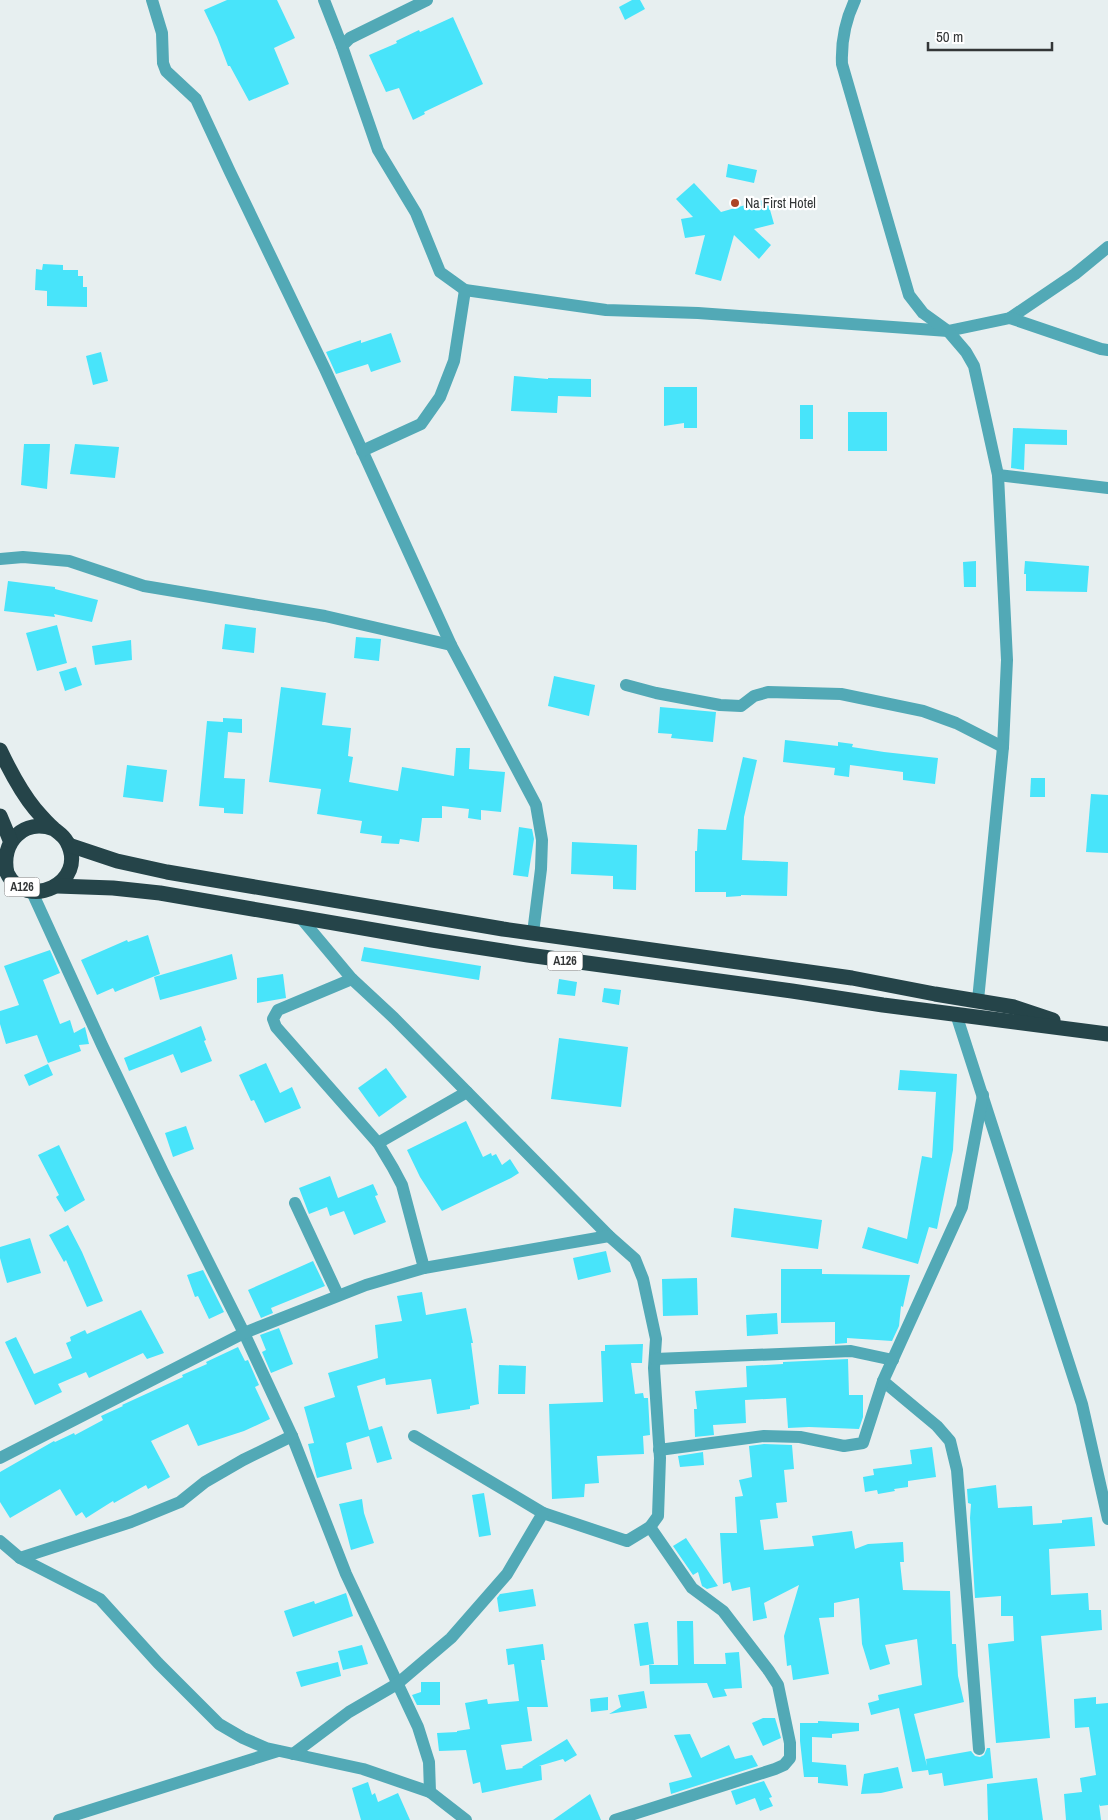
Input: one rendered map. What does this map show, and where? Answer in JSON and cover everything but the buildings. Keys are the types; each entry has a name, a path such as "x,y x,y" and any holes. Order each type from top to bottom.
{"highway":[{"path":"0,750 11,772 35,809 66,840 69,846"},
{"path":"0,816 10,840"},
{"path":"10,840 16,832 35,825 54,829"},
{"name":"A126","path":"10,840 4,856 8,875 18,886 32,892 44,891 57,886 113,888 160,893 432,940 593,965 1108,1034"},
{"name":"A126","path":"69,846 117,861 167,872 420,916 815,972 978,1000 1034,1012 1073,1028"},
{"name":"A126","path":"57,886 67,875 70,868 71,853 69,846"}],"street":[{"path":"152,0 162,33 163,63 166,71 196,99 451,645 536,805 542,840 541,869 533,933"},
{"path":"324,0 378,150 416,213 440,272 465,290 606,310 698,313 948,331 1010,318 1075,274 1108,247"},
{"path":"342,46 350,38 427,0"},
{"path":"855,0 849,12 841,45 842,64 909,295 923,313 948,331 966,352 974,366 998,475 1007,660 1003,747 978,1000"},
{"path":"362,451 421,424 440,397 454,361 465,290"},
{"path":"1010,318 1108,350"},
{"path":"998,475 1108,488"},
{"path":"0,559 23,557 69,561 144,586 325,616 451,645"},
{"path":"626,685 720,705 741,706 754,696 768,692 841,694 923,711 956,722 1003,747"},
{"path":"32,892 118,1079 244,1332 292,1436 346,1574 418,1727 429,1762 430,1792"},
{"path":"300,917 352,979 609,1236 635,1259 643,1278 656,1338 655,1400 659,1450 658,1516 650,1527 627,1541 543,1513 414,1436"},
{"path":"352,979 278,1010 272,1019 276,1027 378,1143 402,1185 424,1268"},
{"path":"956,1014 1082,1404 1108,1519"},
{"path":"378,1143 467,1092"},
{"path":"659,1450 764,1436 800,1437 844,1446 863,1444 883,1381 962,1207 983,1095"},
{"path":"295,1203 338,1295"},
{"path":"0,1458 244,1332 366,1284 424,1268 609,1236"},
{"path":"655,1359 851,1351 893,1360"},
{"path":"883,1381 937,1426 950,1441 957,1470 980,1749"},
{"path":"20,1558 131,1522 180,1502 205,1482 243,1460 292,1436"},
{"path":"293,1754 349,1712 397,1684 451,1638 507,1574 543,1513"},
{"path":"616,1820 775,1769 784,1765 790,1758 790,1743 778,1685 770,1671 723,1611 692,1588 650,1527"},
{"path":"0,1541 20,1558 100,1598 158,1663 220,1724 243,1738 278,1752 364,1769 430,1792 466,1820"},
{"path":"59,1820 278,1752"}],"place":[{"name":"Na First Hotel","path":"735,203"}]}
